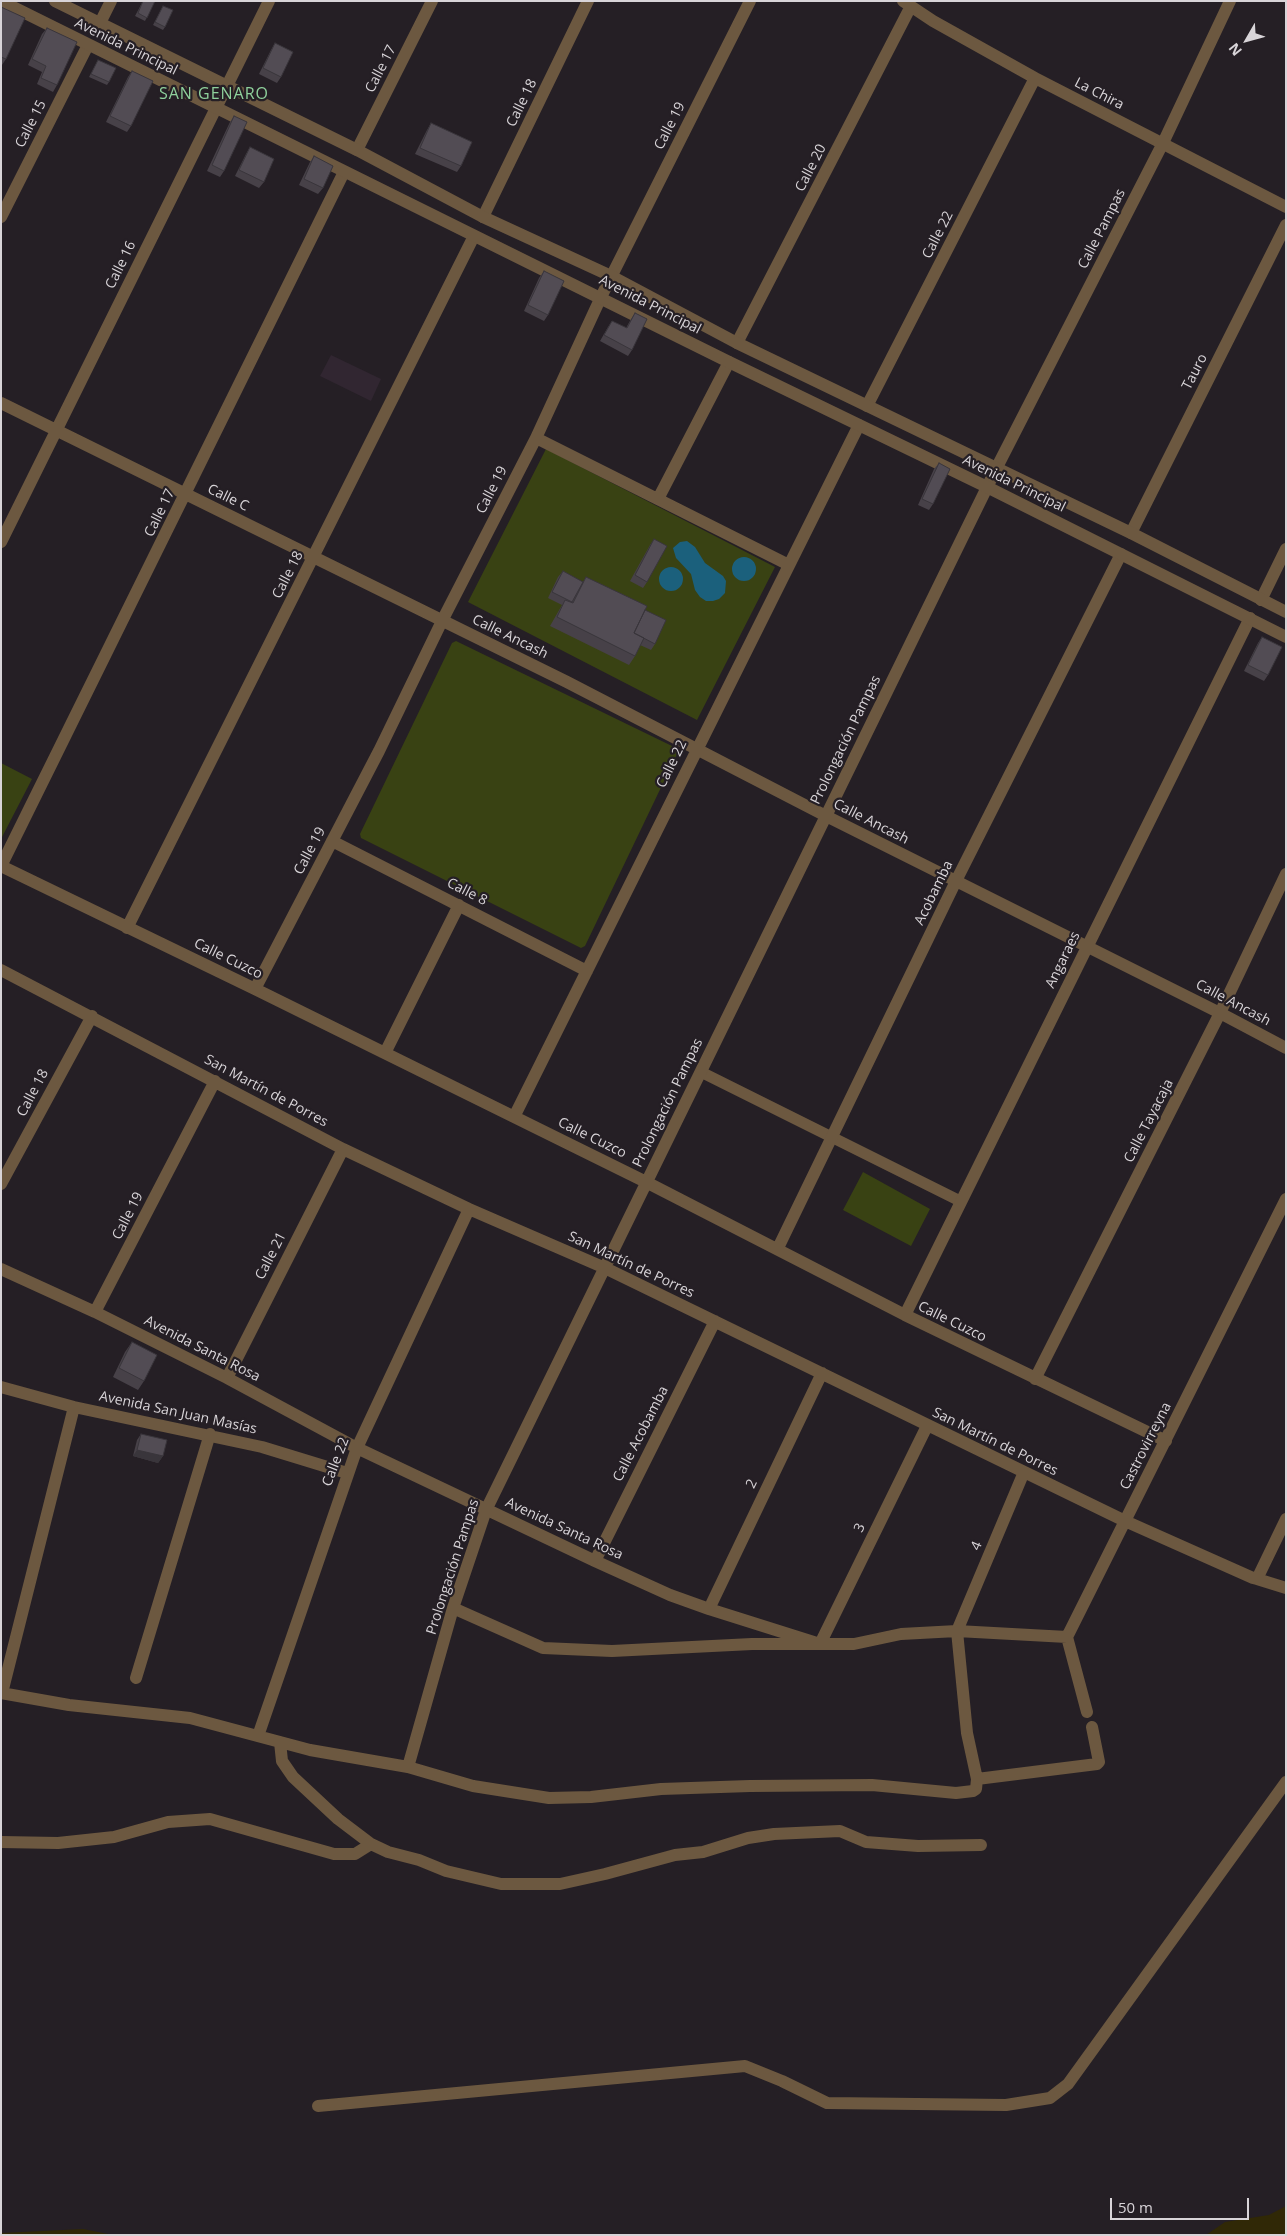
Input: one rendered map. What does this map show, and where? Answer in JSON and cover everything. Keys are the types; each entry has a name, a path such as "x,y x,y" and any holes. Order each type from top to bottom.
{"street":[{"name":"Avenida Principal","path":"56,1 357,150 484,217 611,276 737,343 1131,533 1286,612"},
{"path":"100,23 111,1"},
{"name":"Calle 16","path":"1,542 269,1"},
{"name":"Calle 17","path":"357,150 432,1"},
{"name":"Calle 18","path":"484,217 588,1"},
{"name":"Calle 19","path":"255,989 379,750 442,621 536,438 611,276 750,1"},
{"name":"Calle Pampas","path":"996,469 1163,143 1230,1"},
{"name":"Avenida Principal","path":"1,2 601,297 729,362 987,487 1286,637"},
{"name":"La Chira","path":"907,4 1035,78 1286,207"},
{"name":"Calle 20","path":"737,343 907,4"},
{"name":"Calle 15","path":"1,217 88,45"},
{"name":"Calle 22","path":"868,406 1035,78"},
{"name":"Calle 17","path":"1,866 344,172"},
{"name":"Tauro","path":"1131,533 1286,225"},
{"name":"Calle 18","path":"127,928 474,236"},
{"path":"658,498 729,362"},
{"name":"Calle C","path":"1,403 442,621"},
{"name":"Calle 22","path":"514,1117 696,748 859,425"},
{"path":"536,438 789,565"},
{"name":"Prolongación Pampas","path":"408,1767 453,1608 486,1510 996,469"},
{"path":"1261,600 1286,549"},
{"name":"Acobamba","path":"778,1248 956,881 1121,554"},
{"name":"Angaraes","path":"905,1315 1250,618"},
{"name":"Calle Ancash","path":"442,621 696,748 826,816 1220,1012 1286,1048"},
{"name":"Calle 8","path":"332,841 587,971"},
{"name":"Calle Cuzco","path":"1,866 646,1182 778,1248 905,1315 1166,1441"},
{"name":"Calle Tayacaja","path":"1035,1379 1220,1012 1286,874"},
{"path":"385,1053 459,905"},
{"name":"San Martín de Porres","path":"1,970 343,1149 469,1209 605,1268 1125,1521 1255,1579 1286,1588"},
{"name":"Calle 18","path":"1,1184 92,1016"},
{"path":"701,1072 960,1201"},
{"name":"Calle 19","path":"95,1312 215,1081"},
{"name":"Calle 21","path":"227,1378 343,1149"},
{"name":"Castrovirreyna","path":"1067,1637 1286,1199"},
{"name":"Calle 22","path":"258,1736 356,1448 469,1209"},
{"name":"Avenida Santa Rosa","path":"1,1270 95,1312 227,1378 356,1448 595,1561 670,1595 709,1609 820,1644 854,1644 901,1634 957,1631 1067,1637"},
{"name":"Calle Acobamba","path":"595,1561 715,1321"},
{"name":"2","path":"709,1609 822,1373"},
{"name":"Avenida San Juan Masías","path":"1,1386 74,1407 210,1434 271,1449 347,1473"},
{"path":"74,1407 2,1693 69,1705 190,1718 310,1750 408,1767 473,1786 549,1798 591,1797 661,1789 769,1786 872,1785 956,1793 973,1791 976,1789 977,1780 967,1733 957,1631"},
{"name":"3","path":"820,1644 927,1426"},
{"path":"136,1678 210,1434"},
{"name":"4","path":"957,1631 1024,1472"},
{"path":"1255,1579 1286,1519"},
{"path":"453,1608 543,1648 612,1651 752,1644 820,1644"},
{"path":"1067,1637 1087,1712"},
{"path":"977,1780 1097,1764 1099,1762 1092,1727"},
{"path":"280,1742 282,1761 293,1777 338,1819 371,1844 388,1852 419,1860 446,1871 501,1884 548,1884 605,1874 675,1855 703,1852 748,1838 774,1834 840,1832 866,1842 918,1846 981,1846"},
{"path":"318,2106 745,2066 782,2081 826,2103 1006,2105 1050,2098 1068,2084 1286,1782"},
{"path":"1,1842 58,1843 114,1837 168,1822 210,1819 334,1854 354,1854 371,1844"}],"shaded area":[{"path":"331,355 381,379 371,401 320,376"}],"green space":[{"path":"546,449 775,567 697,720 468,602"},
{"path":"456,641 672,746 678,752 585,946 581,948 361,838 360,834 452,643"},
{"path":"1,763 32,779 1,839"},
{"path":"863,1172 930,1209 911,1246 843,1210"}],"sand":[{"path":"1286,2206 1286,2235 1206,2235 1225,2222 1269,2215"},
{"path":"83,2229 113,2235 1,2235 1,2233"}],"water":[{"path":"687,541 695,547 705,563 723,576 726,581 725,593 719,599 706,601 700,597 695,590 691,574 676,558 673,548 680,542"},
{"path":"744,557 752,561 756,569 752,577 744,581 736,577 732,569 736,561"},
{"path":"671,567 679,571 683,579 679,587 671,591 663,587 659,579 663,571"}],"building":[{"path":"143,1 155,1 147,18 138,13"},
{"path":"163,6 173,10 165,27 155,22"},
{"path":"1,7 25,18 6,59 1,57"},
{"path":"47,28 77,42 57,85 41,78 46,66 32,59"},
{"path":"275,43 293,52 281,77 263,68"},
{"path":"98,60 116,68 109,82 91,74"},
{"path":"132,71 153,81 131,126 110,116"},
{"path":"234,116 247,122 224,171 212,165"},
{"path":"431,123 472,142 461,166 420,148"},
{"path":"250,147 274,159 264,182 239,170"},
{"path":"314,156 333,166 323,188 304,179"},
{"path":"544,271 564,281 548,315 528,305"},
{"path":"635,313 647,319 632,350 604,335 612,321 627,328"},
{"path":"939,463 950,469 933,504 922,499"},
{"path":"654,539 667,546 647,582 635,575"},
{"path":"563,571 583,582 572,602 552,592"},
{"path":"586,577 647,606 634,633 644,638 635,656 557,617 565,600 573,603"},
{"path":"645,610 666,620 655,644 634,633"},
{"path":"1262,637 1282,647 1268,675 1248,665"},
{"path":"132,1342 157,1355 144,1381 119,1368"},
{"path":"141,1434 167,1440 163,1456 137,1450"}],"district":[{"name":"SAN GENARO","path":"214,94"}]}
